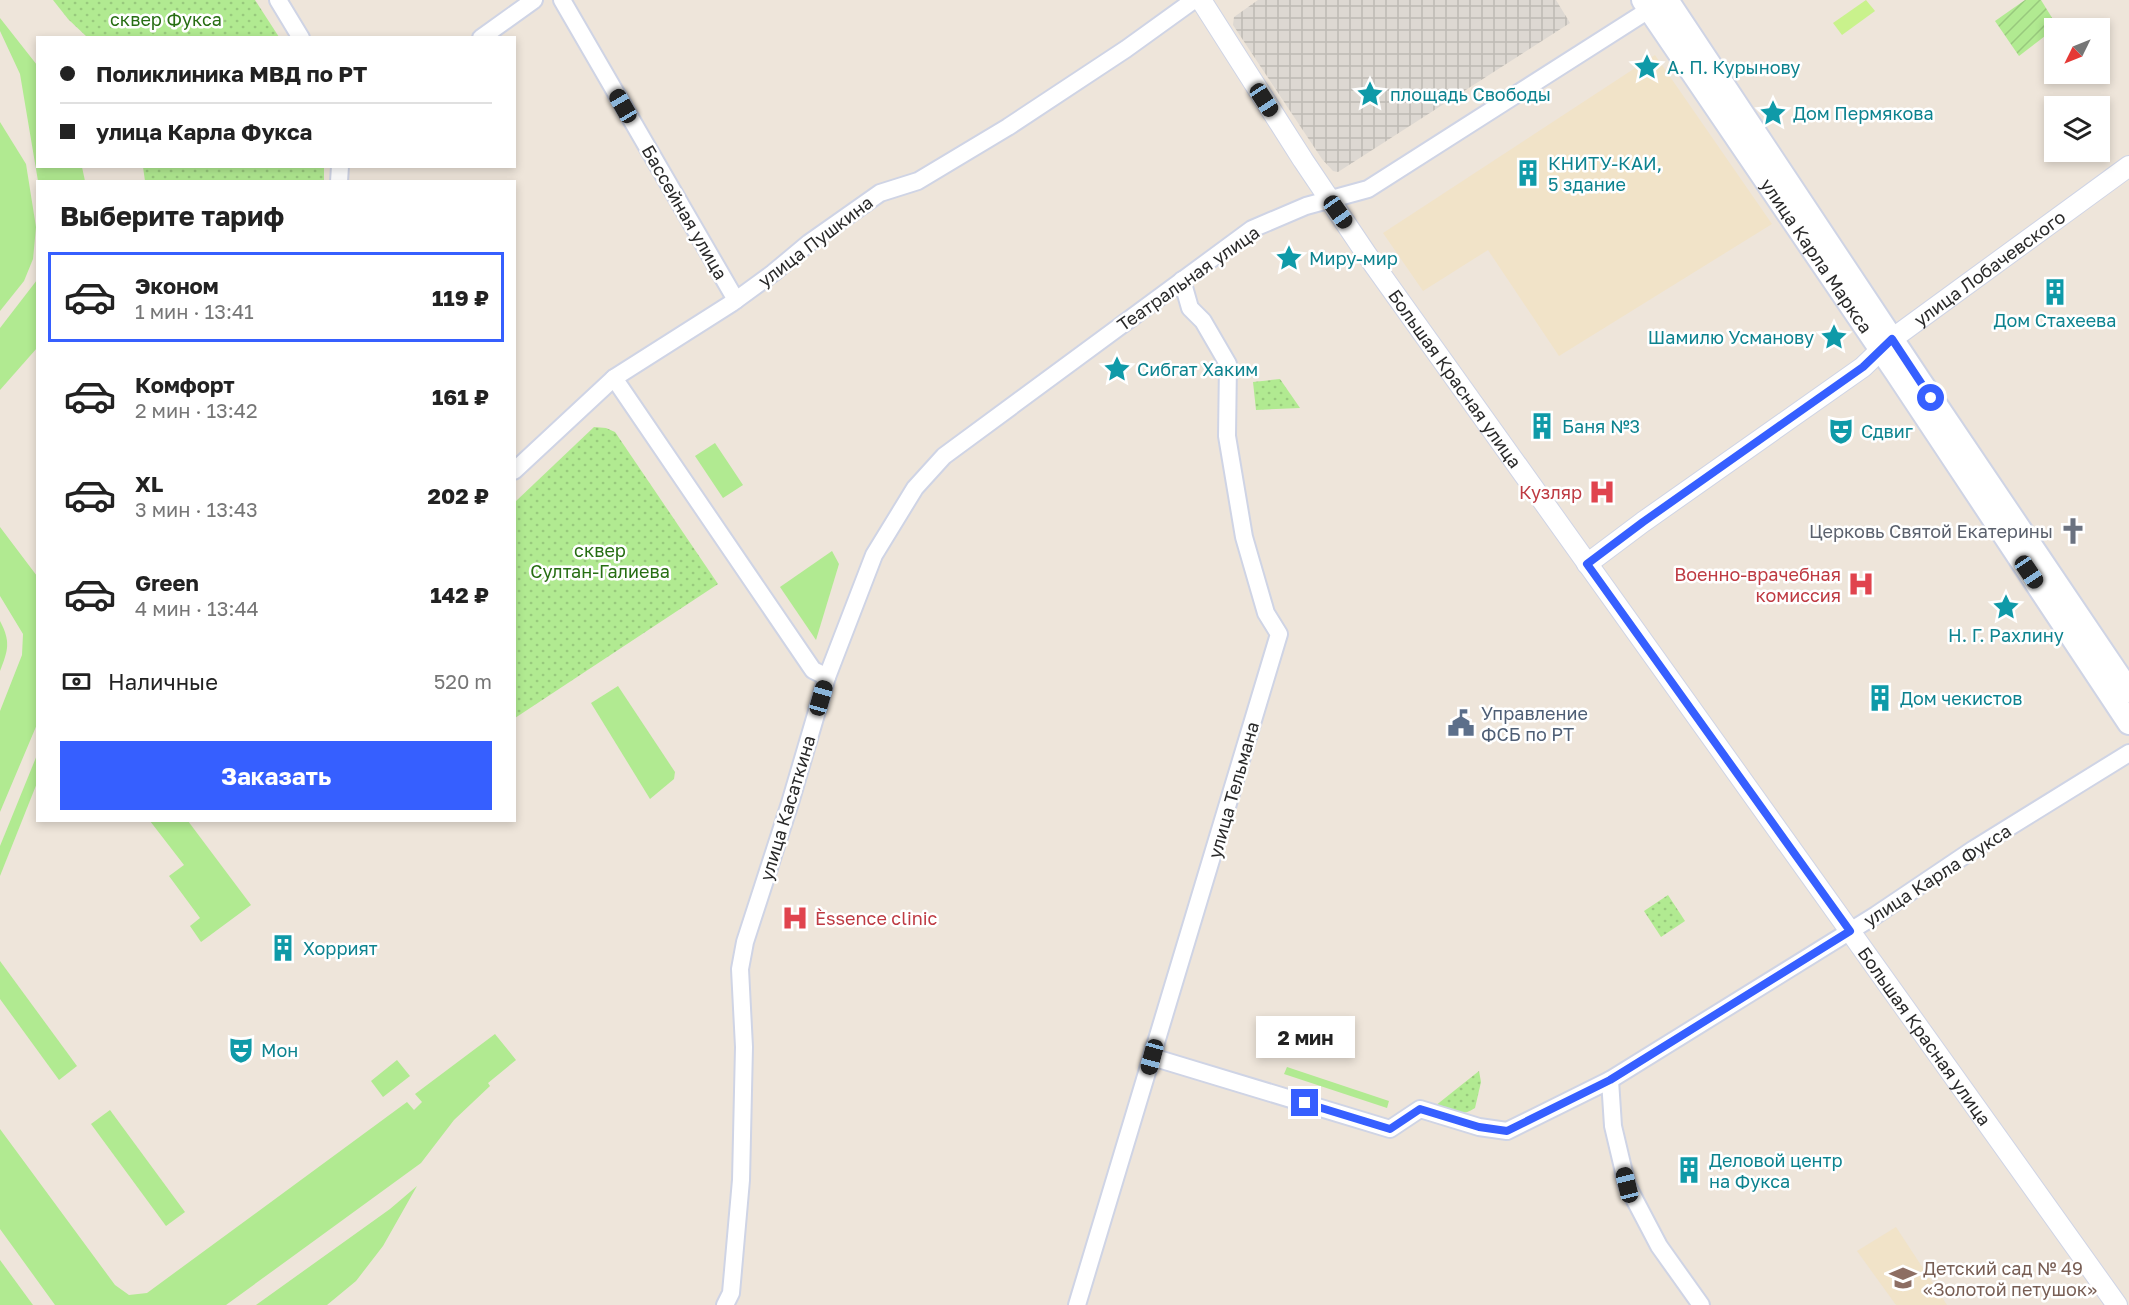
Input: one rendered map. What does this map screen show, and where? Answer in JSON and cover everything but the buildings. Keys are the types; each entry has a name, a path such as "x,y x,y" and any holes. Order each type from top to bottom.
{"main road":[{"name":"улица Карла Маркса","path":"1656,3 1887,345 2129,691"},
{"name":"улица Карла Маркса","path":"1887,345 2129,723"}],"street":[{"path":"278,0 300,36"},
{"path":"484,36 534,0"},
{"name":"Бассейная улица","path":"562,0 736,300"},
{"name":"улица Пушкина","path":"516,469 614,378 736,300 809,243 880,193 918,181 1008,127 1126,49 1194,0"},
{"name":"Большая Красная улица","path":"1201,0 1329,200 2117,1305"},
{"name":"Театральная улица","path":"827,677 874,555 915,488 944,456 1252,229 1306,206 1368,189 1656,3"},
{"name":"улица Лобачевского","path":"1587,564 1863,367 1887,345 2129,166"},
{"name":"улица Тельмана","path":"1077,1305 1279,634 1266,613 1244,537 1227,436 1228,364 1203,321 1190,308 1182,280"},
{"path":"614,378 813,670 827,677"},
{"name":"улица Касаткина","path":"726,1305 731,1293 741,1180 744,1047 740,969 745,942 790,803 827,677"},
{"name":"улица Карла Фукса","path":"1152,1057 1390,1129 1420,1109 1479,1127 1507,1131 1610,1080 1850,931 1974,849 2129,753"},
{"path":"1610,1080 1613,1126 1627,1185 1659,1246 1701,1305"}],"shaded area":[{"name":"площадь Свободы","path":"1258,0 1556,0 1570,23 1338,172 1333,171 1322,159 1233,25 1234,17"},
{"path":"1655,55 1772,224 1559,356 1488,250 1423,291 1383,233"},
{"name":"Детский сад № 49 «Золотой петушок»","path":"1896,1227 1947,1305 1896,1305 1857,1251"}],"green space":[{"name":"cквер Фукса","path":"53,0 255,0 278,36 86,36"},
{"path":"1866,0 1875,11 1842,35 1833,23"},
{"path":"2025,0 2041,0 2052,18 2044,18 2044,37 2019,56 1995,21"},
{"path":"0,18 36,64 36,168 82,168 85,180 38,180 20,74 0,31"},
{"path":"0,122 26,164 36,227 33,259 24,281 0,311"},
{"path":"143,168 324,168 324,180 145,180"},
{"path":"36,281 36,349 0,390 0,328"},
{"path":"1280,379 1300,408 1256,410 1253,382"},
{"name":"сквер Султан-Галиева","path":"594,427 606,428 615,432 718,584 516,717 516,501"},
{"path":"715,443 743,485 723,498 695,456"},
{"path":"0,527 36,575 36,727 0,812 0,711 22,655 23,634 0,596"},
{"path":"832,551 839,564 816,640 780,587"},
{"path":"0,621 6,635 7,646 0,671"},
{"path":"618,686 675,772 674,779 650,799 591,703"},
{"path":"36,757 36,786 0,876 0,846"},
{"path":"151,822 189,822 251,905 201,942 190,926 200,918 169,876 184,865"},
{"path":"1668,895 1685,921 1661,937 1644,911"},
{"path":"0,961 77,1066 59,1080 0,999"},
{"path":"495,1034 516,1060 488,1083 490,1086 454,1120 421,1163 226,1305 55,1305 0,1229 0,1129 115,1285 129,1295 147,1293 407,1102 414,1110 422,1102 415,1094"},
{"path":"397,1060 410,1076 383,1097 371,1081"},
{"path":"1287,1067 1389,1101 1387,1108 1284,1074"},
{"path":"1479,1071 1481,1082 1475,1108 1460,1113 1435,1106"},
{"path":"110,1110 185,1212 166,1226 91,1124"},
{"path":"417,1186 383,1246 356,1281 327,1305 256,1305 390,1209"},
{"path":"0,1260 33,1305 0,1305"}],"place":[{"name":"А. П. Курынову","path":"1647,67"},
{"name":"площадь Свободы","path":"1370,94"},
{"name":"Дом Пермякова","path":"1773,113"},
{"name":"КНИТУ-КАИ, 5 здание","path":"1528,173"},
{"name":"Миру-мир","path":"1289,258"},
{"name":"Дом Стахеева","path":"2055,292"},
{"name":"Шамилю Усманову","path":"1834,337"},
{"name":"Сибгат Хаким","path":"1117,369"},
{"name":"Баня №3","path":"1542,426"},
{"name":"Сдвиг","path":"1841,431"},
{"name":"Кузляр","path":"1602,492"},
{"name":"Церковь Святой Екатерины","path":"2073,531"},
{"name":"Военно-врачебная комиссия","path":"1861,584"},
{"name":"Н. Г. Рахлину","path":"2006,607"},
{"name":"Дом чекистов","path":"1880,698"},
{"name":"Управление ФСБ по РТ","path":"1461,723"},
{"name":"Èssence clinic","path":"795,918"},
{"name":"Хоррият","path":"283,948"},
{"name":"Мон","path":"241,1050"},
{"name":"Деловой центр на Фукса","path":"1689,1170"},
{"name":"Детский сад № 49 «Золотой петушок»","path":"1903,1278"}],"route":[{"path":"1305,1103 1390,1129 1420,1109 1479,1127 1507,1131 1610,1080 1850,931 1587,564 1863,367 1892,339 1931,398"}]}
